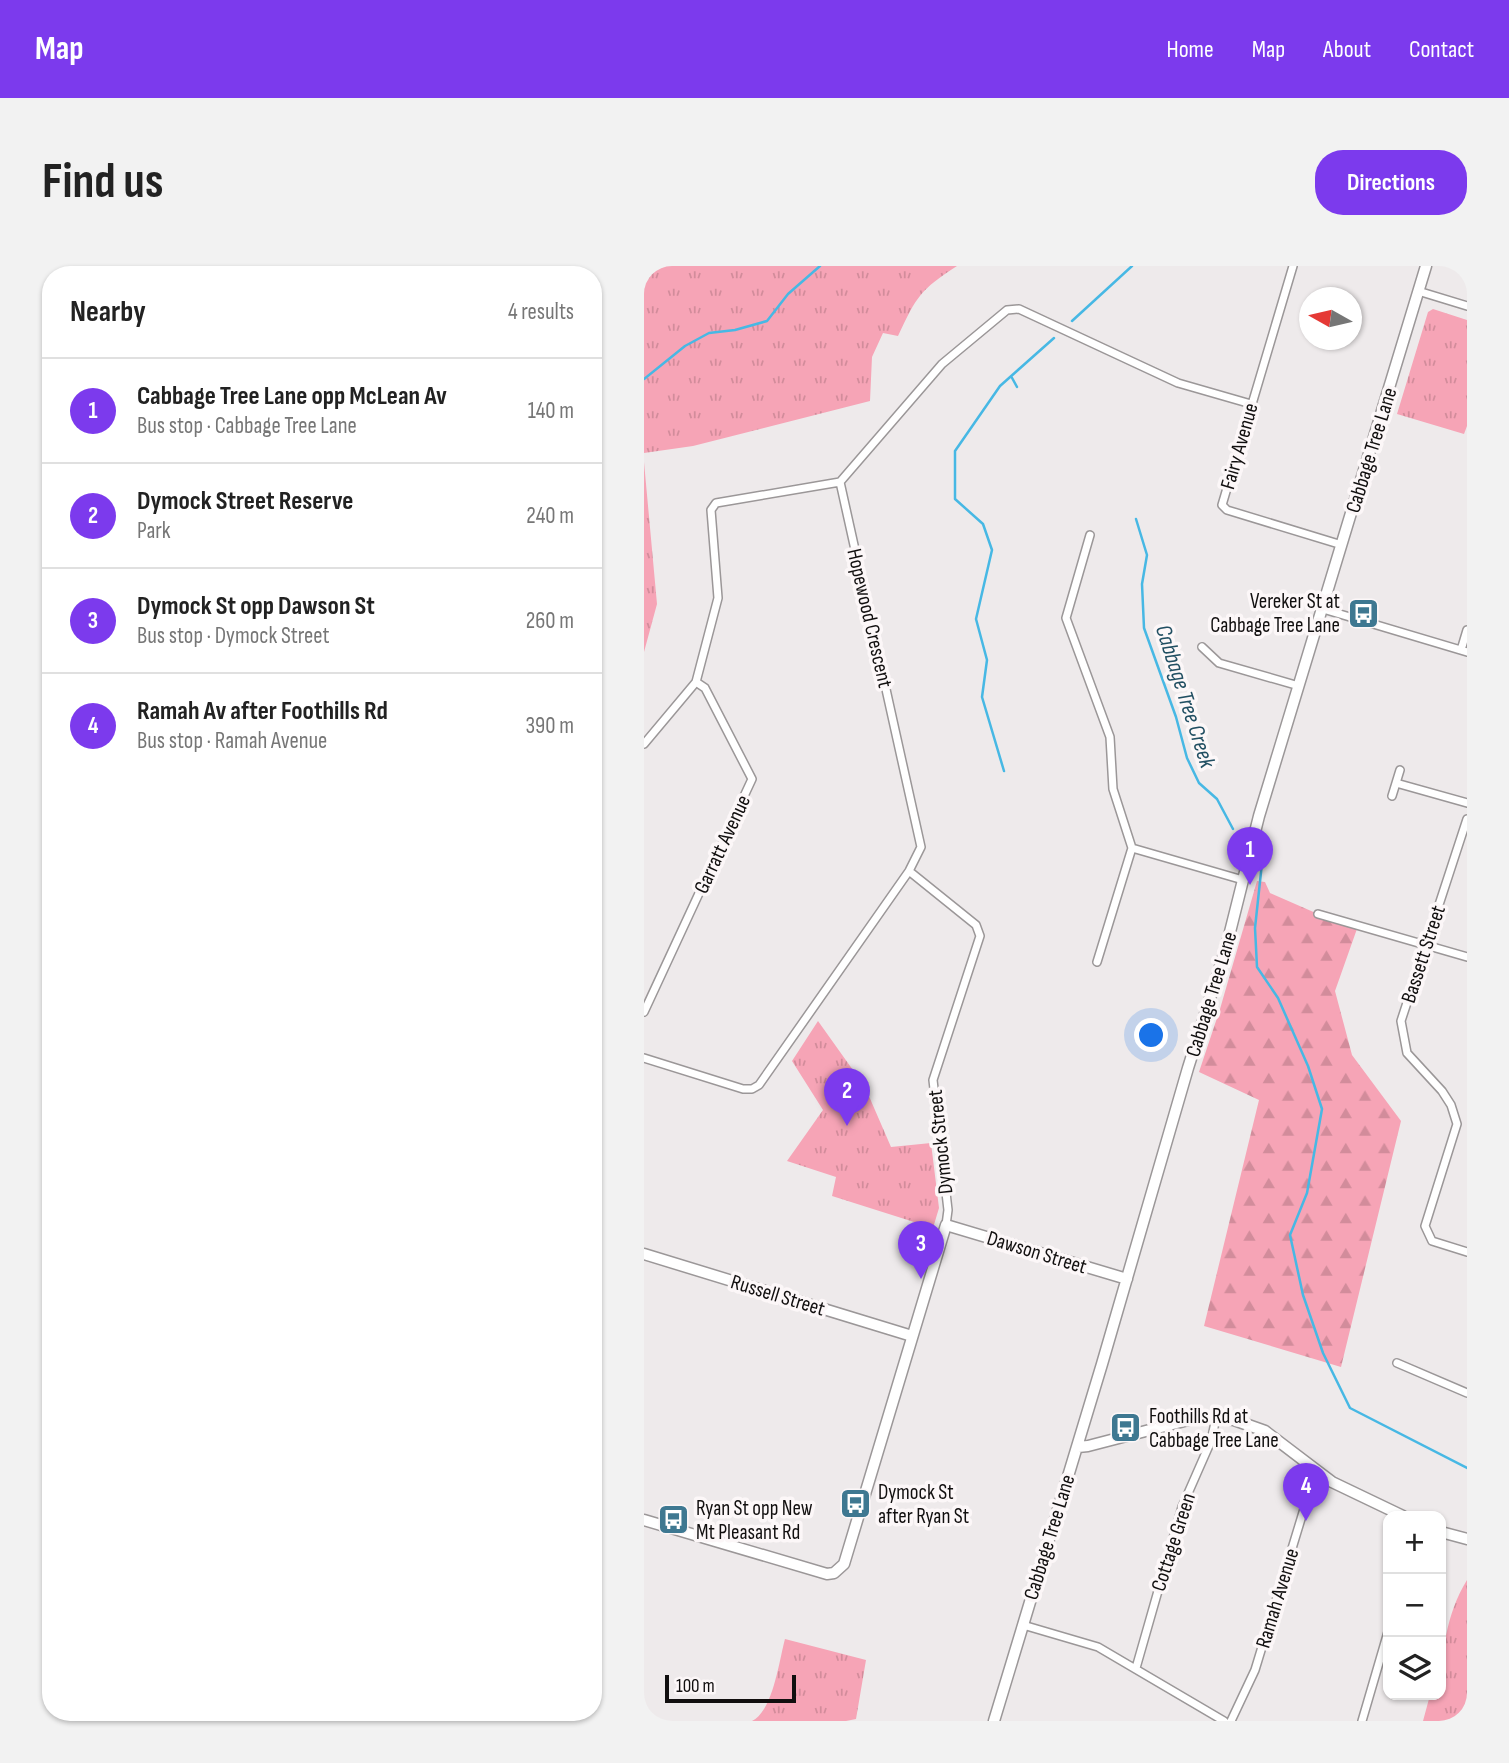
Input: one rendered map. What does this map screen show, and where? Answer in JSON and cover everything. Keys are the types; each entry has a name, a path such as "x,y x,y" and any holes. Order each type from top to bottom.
{"main road":[{"name":"Cabbage Tree Lane","path":"993,1721 1078,1447 1188,1068 1226,948 1259,816 1426,266"},
{"name":"Dawson Street","path":"946,1225 1127,1279"},
{"name":"Dymock Street","path":"644,1520 827,1574 839,1570 844,1564 946,1225"},
{"name":"Russell Street","path":"644,1254 912,1336"},
{"path":"1078,1447 1192,1419 1216,1418 1250,1424 1265,1431 1332,1482 1393,1511"},
{"path":"1446,1533 1467,1539"}],"street":[{"name":"Fairy Avenue","path":"1293,266 1222,503 1224,507 1342,545"},
{"path":"1418,291 1467,306"},
{"path":"644,744 696,682 718,598 711,510 716,503 840,482 942,364 1007,310 1019,309 1178,383 1251,404"},
{"name":"Hopewood Crescent","path":"644,1058 743,1089 752,1089 759,1085 909,871 921,847 840,482"},
{"path":"1090,535 1066,618 1110,737 1113,789 1132,848 1097,962"},
{"path":"1323,609 1464,651 1467,630"},
{"path":"1202,647 1219,663 1299,686"},
{"name":"Garratt Avenue","path":"644,1012 752,779 705,688 696,682"},
{"path":"1392,796 1400,770"},
{"path":"1396,783 1467,803"},
{"name":"Bassett Street","path":"1467,819 1401,1021 1407,1053 1442,1091 1451,1105 1457,1124 1425,1226 1432,1241 1467,1252"},
{"path":"1132,848 1243,880"},
{"name":"Dymock Street","path":"909,871 976,925 980,936 933,1080 948,1210 946,1225"},
{"path":"1318,914 1467,957"},
{"path":"1397,1363 1467,1393"},
{"name":"Cottage Green","path":"1136,1668 1182,1507 1211,1441 1216,1418"},
{"name":"Ramah Avenue","path":"1231,1721 1255,1670 1311,1486 1319,1473"},
{"path":"1023,1625 1098,1647 1224,1721"},
{"path":"1362,1721 1387,1637"}],"green space":[{"path":"644,266 957,266 935,281 921,295 898,336 883,333 872,357 870,401 693,446 644,453"},
{"path":"1433,309 1467,320 1467,426 1464,434 1397,414 1428,312"},
{"path":"644,462 657,604 644,652"},
{"path":"1257,881 1265,882 1270,893 1318,914 1358,926 1335,991 1352,1055 1401,1121 1341,1367 1204,1326 1259,1100 1199,1072"},
{"path":"818,1021 865,1087 891,1147 931,1143 939,1208 933,1228 832,1196 836,1177 787,1161 823,1110 792,1061"},
{"path":"1467,1580 1467,1721 1423,1721 1429,1700 1446,1700 1446,1635"},
{"path":"785,1639 866,1660 856,1719 752,1721 759,1716 770,1696"}],"waterway":[{"name":"Cabbage Tree Creek","path":"644,379 685,346 709,333 735,330 767,321 788,294 820,266"},
{"path":"1072,321 1132,266"},
{"path":"1004,771 982,697 987,660 976,619 992,550 983,524 955,499 955,451 1000,386 1054,338"},
{"name":"Cabbage Tree Creek","path":"1011,376 1017,387"},
{"name":"Cabbage Tree Creek","path":"1136,519 1147,555 1142,584 1144,628 1176,717 1187,758 1199,783 1217,799 1233,829"},
{"name":"Cabbage Tree Creek","path":"1262,863 1255,928 1257,967 1278,998 1308,1066 1322,1109 1307,1193 1290,1235 1303,1295 1323,1353 1350,1408 1467,1468"}],"place":[{"name":"Vereker St at Cabbage Tree Lane","path":"1363,613"},
{"name":"Cabbage Tree Lane opp McLean Av","path":"1250,885"},
{"name":"Dymock Street Reserve","path":"847,1126"},
{"name":"Dymock St opp Dawson St","path":"921,1279"},
{"name":"Foothills Rd at Cabbage Tree Lane","path":"1126,1428"},
{"name":"Dymock St after Ryan St","path":"855,1504"},
{"name":"Ryan St opp New Mt Pleasant Rd","path":"673,1520"},
{"name":"Ramah Av after Foothills Rd","path":"1306,1521"}]}
